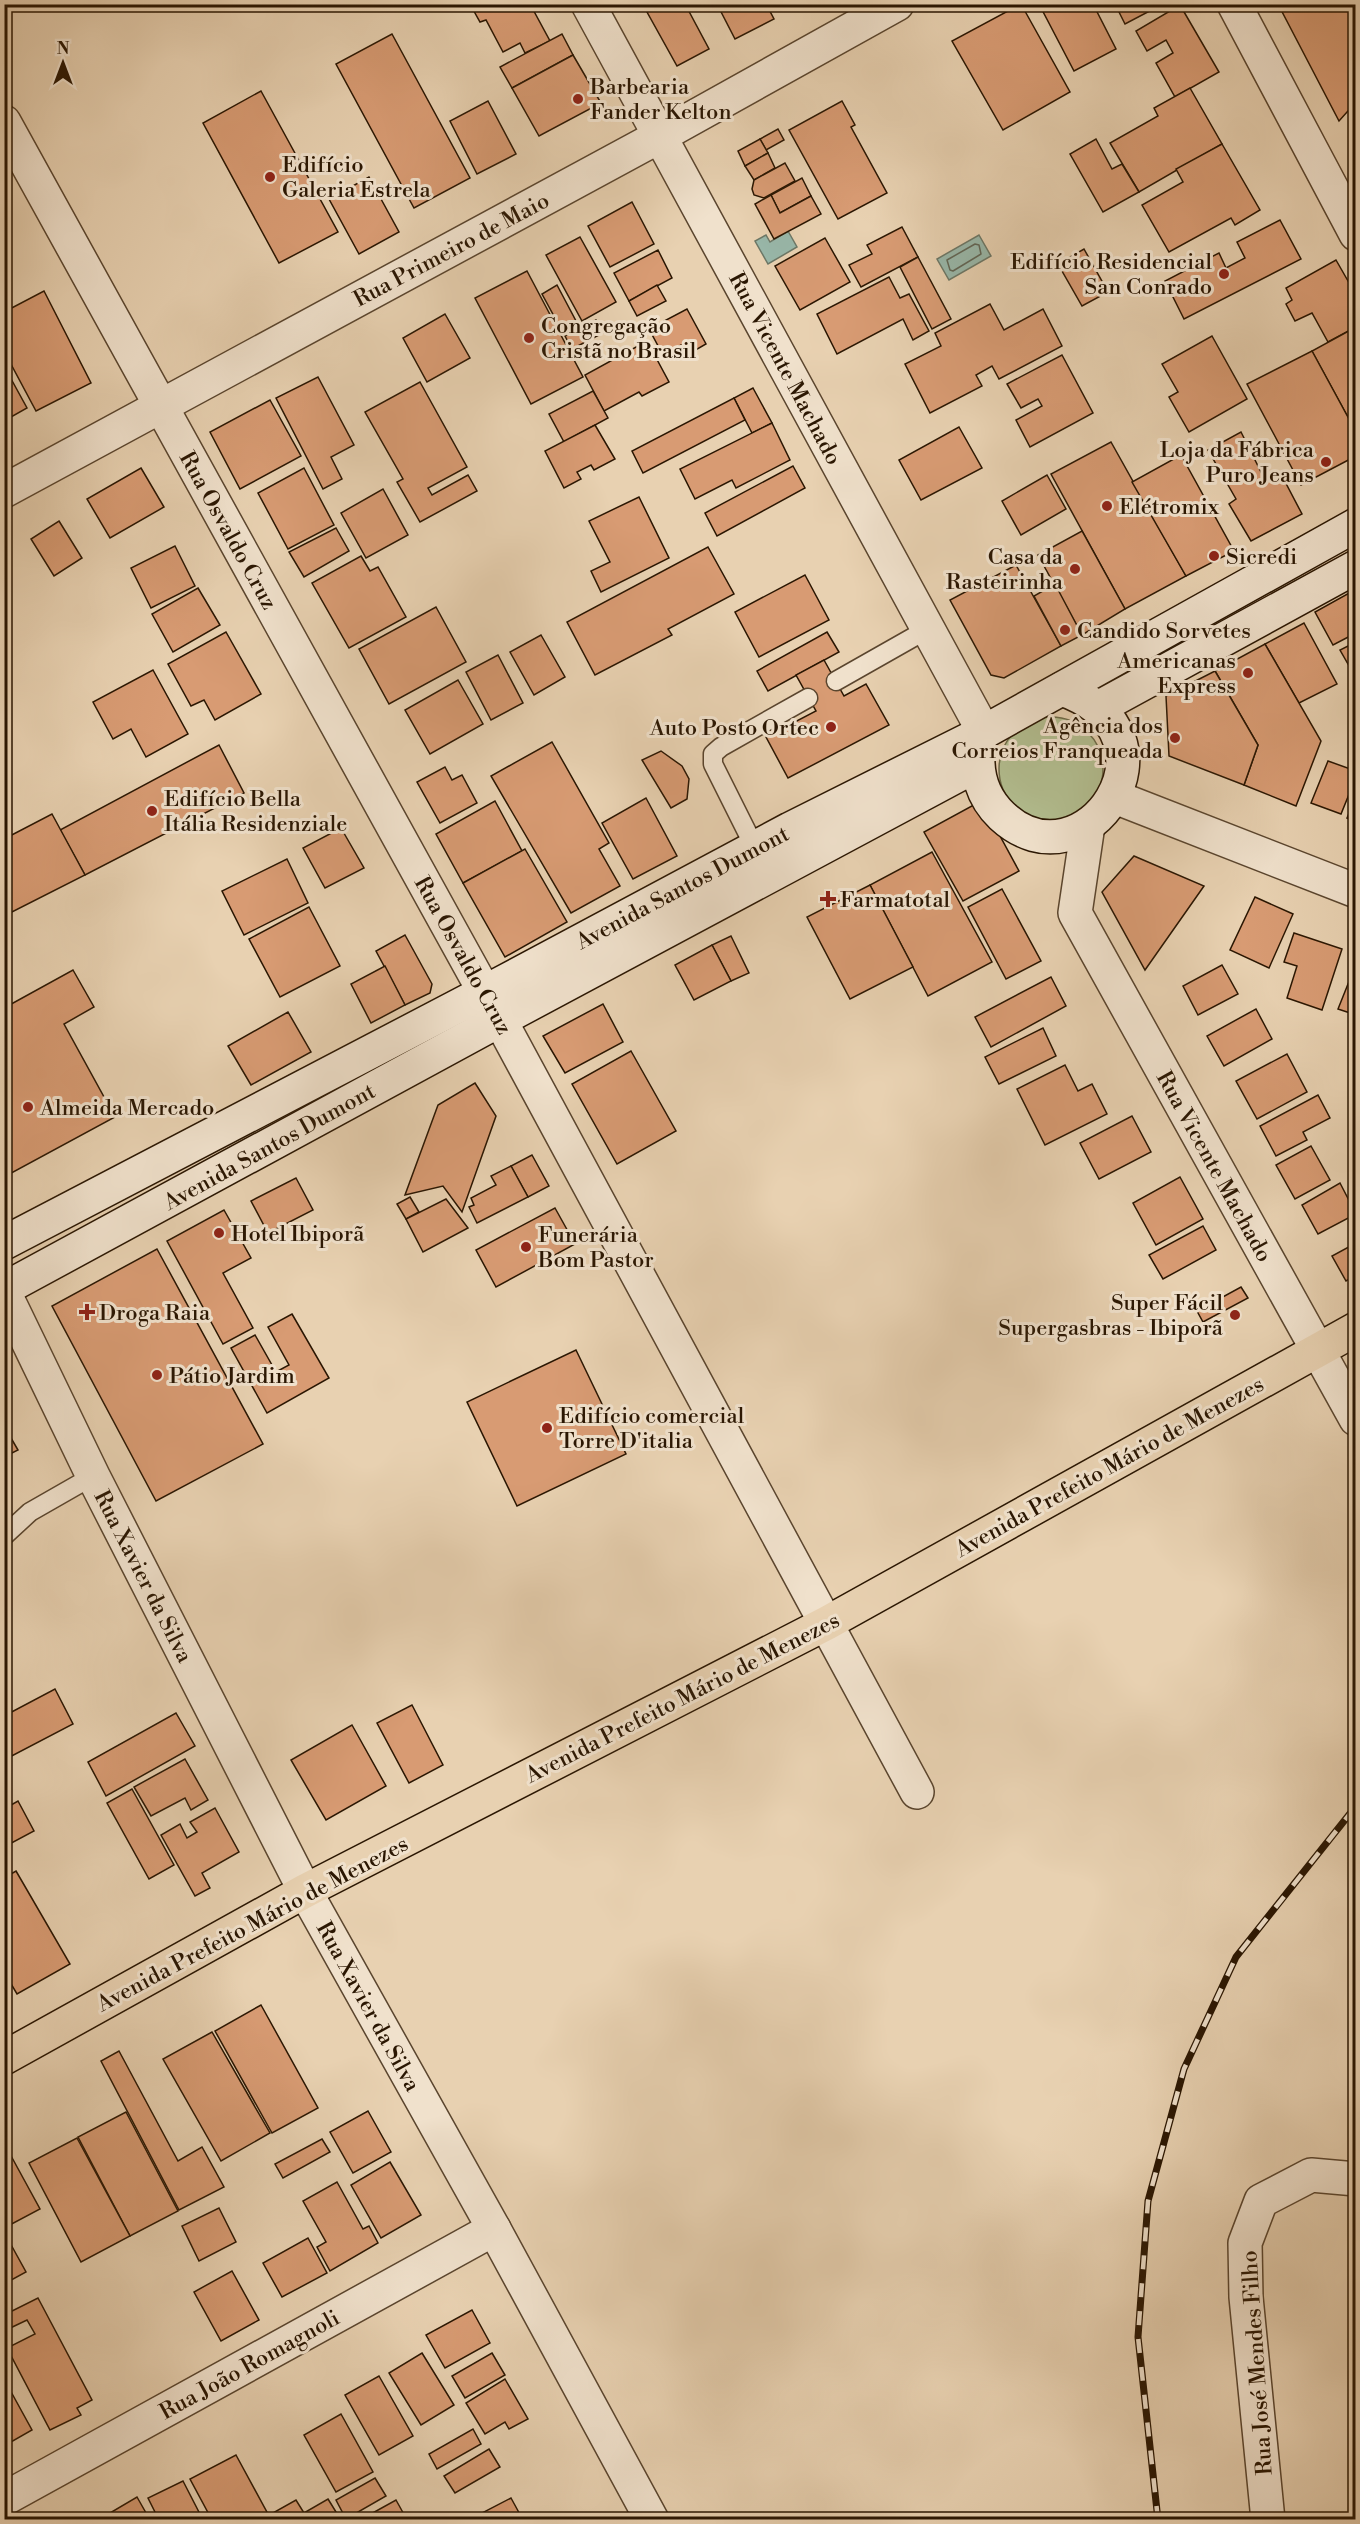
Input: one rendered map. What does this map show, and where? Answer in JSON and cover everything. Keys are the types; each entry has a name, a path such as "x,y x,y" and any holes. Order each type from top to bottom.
{"main road":[{"name":"Avenida Prefeito Mário de Menezes","path":"4,2058 304,1891 827,1623 1356,1329"}],"street":[{"name":"Rua Vicente Machado","path":"588,4 926,630 984,732"},
{"name":"Rua Primeiro de Maio","path":"4,491 660,136 897,4"},
{"path":"1234,4 1356,234"},
{"name":"Rua Osvaldo Cruz","path":"6,126 493,1006 917,1792"},
{"name":"Avenida Santos Dumont","path":"4,1290 214,1176 756,848 984,732 1356,525"},
{"path":"1098,708 1356,567"},
{"path":"984,732 977,765 982,788 993,808 1010,824 1031,833 1050,836 1070,833 1088,825 1103,813 1115,797 1122,774 1122,749 1113,727 1098,708 1081,696 1062,689"},
{"name":"Avenida Santos Dumont","path":"4,1243 196,1142 493,1006 977,765"},
{"path":"1115,797 1356,891"},
{"name":"Rua Vicente Machado","path":"1088,825 1075,913 1356,1419"},
{"path":"196,1142 214,1176"},
{"name":"Rua Xavier da Silva","path":"4,1290 93,1476 304,1891 494,2229 652,2520"},
{"name":"Rua José Mendes Filho","path":"1268,2520 1246,2297 1245,2243 1261,2201 1311,2175 1356,2179"},
{"name":"Rua João Romagnoli","path":"4,2499 494,2229"}],"lane":[{"path":"836,681 926,630"},
{"path":"756,848 713,764 713,754 716,750 808,698"},
{"path":"4,1536 30,1512 93,1476"}],"green space":[{"path":"1051,717 1071,721 1088,732 1099,749 1103,769 1099,789 1088,806 1071,817 1051,821 1031,817 1014,806 1003,789 999,769 1003,749 1014,732 1031,721"}],"water":[{"path":"788,231 797,247 768,264 755,241 766,235 770,242"},
{"path":"979,235 991,256 949,280 937,259"}],"building":[{"path":"470,4 530,4 550,41 525,53 520,43 503,52 486,20 480,22"},
{"path":"662,4 685,4 709,49 677,66 647,12"},
{"path":"717,4 766,4 774,19 735,39"},
{"path":"1021,4 1070,92 1003,130 952,41"},
{"path":"1039,4 1093,4 1116,49 1074,71"},
{"path":"1115,4 1163,4 1125,24"},
{"path":"1278,4 1356,4 1356,102 1339,121"},
{"path":"1180,5 1219,72 1175,97 1156,63 1173,53 1166,40 1147,51 1136,31"},
{"path":"392,34 470,178 414,208 336,64"},
{"path":"562,34 573,55 512,88 500,67"},
{"path":"573,55 601,103 539,136 512,88"},
{"path":"1190,88 1222,144 1139,192 1110,143 1158,116 1154,108"},
{"name":"Edifício Galeria Estrela","path":"261,91 338,232 279,263 203,123"},
{"path":"488,101 516,154 477,174 450,121"},
{"path":"842,101 855,125 851,127 887,193 838,219 789,130"},
{"path":"778,129 784,140 766,150 760,139"},
{"path":"760,139 768,153 745,166 738,151"},
{"path":"1096,139 1112,169 1122,164 1139,192 1103,212 1070,154"},
{"path":"1222,144 1260,210 1235,225 1231,218 1169,252 1142,205 1183,182 1176,169"},
{"path":"768,153 775,168 754,180 745,166"},
{"path":"785,163 795,181 764,198 754,195 752,189 754,180"},
{"path":"369,177 399,232 359,254 329,199"},
{"path":"802,178 811,196 780,213 771,195"},
{"path":"771,195 780,213 811,196 821,214 774,239 755,204"},
{"path":"632,202 654,244 610,267 588,226"},
{"name":"Edifício Residencial San Conrado","path":"1280,220 1301,259 1184,319 1165,281 1219,253 1226,268 1245,258 1237,242"},
{"path":"902,227 918,257 861,287 849,265 872,254 867,245"},
{"path":"580,237 616,302 582,321 546,255"},
{"path":"825,238 850,282 800,310 775,266"},
{"path":"1084,249 1108,292 1082,306 1058,264"},
{"path":"658,250 672,278 629,301 614,273"},
{"path":"918,257 951,319 932,329 900,267"},
{"path":"1336,260 1356,295 1356,327 1328,342 1312,313 1295,321 1286,304 1292,300 1286,288"},
{"name":"Congregação Cristã no Brasil","path":"527,271 583,377 531,404 475,298"},
{"path":"889,277 900,298 909,294 929,331 913,340 903,319 837,354 817,314"},
{"path":"557,285 576,321 561,329 542,294"},
{"path":"657,285 666,301 637,316 629,301"},
{"path":"44,291 91,383 36,411 4,351 4,312"},
{"path":"990,304 1004,330 1043,309 1062,346 999,379 992,366 976,375 982,386 930,413 905,364 941,346 935,333"},
{"path":"687,309 706,344 687,355 681,345 663,355 649,329"},
{"path":"445,314 470,358 427,382 403,338"},
{"path":"596,320 603,333 572,349 565,336"},
{"path":"1356,327 1356,432 1312,351"},
{"path":"1212,336 1247,399 1189,432 1169,397 1178,392 1162,364"},
{"path":"647,341 669,382 642,396 639,392 604,411 585,375"},
{"path":"1312,351 1356,432 1356,456 1301,485 1247,384"},
{"path":"1062,355 1093,413 1030,447 1016,420 1042,406 1038,399 1021,408 1007,384"},
{"path":"4,366 27,408 4,421"},
{"path":"318,377 354,445 331,457 342,479 323,489 276,398"},
{"path":"420,382 467,467 428,488 432,495 468,475 477,491 420,522 397,482 403,479 365,412"},
{"path":"753,388 772,423 752,433 734,398"},
{"path":"593,391 608,418 564,442 549,414"},
{"path":"734,398 745,420 643,473 632,451"},
{"path":"270,400 301,456 240,489 210,432"},
{"path":"772,423 790,460 736,488 732,480 695,499 680,469"},
{"path":"595,425 615,459 594,470 591,465 577,472 581,479 564,488 545,451"},
{"path":"959,427 982,468 921,500 899,460"},
{"path":"1241,432 1266,482 1281,474 1302,514 1251,541 1229,504 1236,499 1208,450"},
{"name":"Elétromix","path":"1111,442 1186,576 1125,609 1051,474"},
{"path":"1181,455 1234,551 1186,576 1132,482"},
{"path":"793,466 805,488 717,536 705,513"},
{"path":"141,468 164,507 110,538 87,499"},
{"path":"304,468 334,525 288,549 258,493"},
{"path":"1047,475 1066,509 1021,535 1002,501"},
{"path":"383,489 408,535 366,558 341,513"},
{"path":"639,497 669,558 601,592 591,571 610,562 589,521"},
{"path":"59,521 82,558 54,576 31,539"},
{"path":"336,528 349,551 304,577 289,552"},
{"name":"Casa da Rasteirinha","path":"1082,531 1125,609 1082,635 1038,555"},
{"path":"175,546 195,586 151,608 131,568"},
{"path":"708,547 734,594 668,629 672,635 595,675 567,622"},
{"path":"361,556 370,571 378,567 406,617 349,648 312,583"},
{"path":"1016,565 1061,646 1004,678 991,675 950,600"},
{"path":"805,575 829,620 759,657 735,612"},
{"path":"1055,584 1082,635 1061,646 1034,596"},
{"path":"198,588 220,625 173,652 152,614"},
{"path":"1351,592 1356,601 1356,633 1333,645 1315,612"},
{"path":"436,607 466,662 389,704 359,649"},
{"path":"1304,623 1337,684 1299,703 1265,644"},
{"path":"226,632 261,694 215,720 204,700 191,706 168,664"},
{"path":"827,632 839,652 768,691 757,671"},
{"path":"541,635 565,677 534,695 510,652"},
{"path":"1356,642 1356,678 1340,650"},
{"path":"1265,644 1321,741 1296,806 1244,785 1258,745 1215,671"},
{"path":"498,655 523,703 491,720 466,672"},
{"path":"824,660 844,696 866,684 889,725 788,778 766,737 816,711 796,675"},
{"path":"153,670 188,734 146,757 131,729 113,739 93,702"},
{"path":"1215,671 1258,745 1244,785 1169,756 1166,696"},
{"path":"458,680 483,724 430,754 405,710"},
{"path":"552,742 609,843 599,849 620,886 571,913 491,776"},
{"name":"Edifício Bella Itália Residenziale","path":"219,745 244,793 85,875 60,830"},
{"path":"661,751 682,766 689,779 687,799 671,808 642,760"},
{"path":"1328,761 1356,771 1356,777 1341,814 1311,803"},
{"path":"445,767 452,780 462,775 477,803 440,823 417,782"},
{"path":"1356,796 1356,822 1347,818"},
{"path":"646,798 677,856 633,879 602,823"},
{"path":"495,801 522,851 463,883 436,834"},
{"path":"981,801 1019,871 963,901 924,832"},
{"path":"52,814 85,875 4,916 4,839"},
{"path":"341,828 364,868 325,888 303,848"},
{"path":"525,849 567,922 505,957 463,883"},
{"path":"932,852 992,962 928,996 870,885"},
{"path":"1134,856 1204,886 1145,970 1102,892"},
{"path":"287,859 308,903 244,935 222,891"},
{"path":"870,885 913,967 850,999 807,917"},
{"path":"1002,889 1041,961 1006,979 968,907"},
{"path":"1255,897 1293,914 1269,968 1230,950"},
{"path":"309,907 340,966 280,997 249,939"},
{"path":"1294,933 1342,949 1322,1010 1287,998 1297,966 1284,962"},
{"path":"405,935 432,984 430,993 405,1005 376,951"},
{"path":"731,936 749,973 731,981 712,945"},
{"path":"712,945 731,981 694,1000 675,965"},
{"path":"1356,964 1356,1015 1338,1009"},
{"path":"1222,965 1238,994 1198,1015 1183,986"},
{"path":"385,966 405,1005 371,1023 351,984"},
{"path":"73,970 94,1007 64,1024 115,1117 4,1177 4,1008"},
{"path":"1051,977 1066,1006 991,1047 975,1017"},
{"path":"603,1004 623,1042 565,1073 543,1036"},
{"path":"1256,1009 1272,1039 1224,1066 1207,1036"},
{"path":"288,1012 311,1052 251,1085 228,1046"},
{"path":"1043,1028 1056,1056 999,1084 985,1057"},
{"path":"631,1051 676,1131 617,1164 572,1084"},
{"path":"1287,1054 1307,1092 1257,1119 1236,1081"},
{"path":"1065,1065 1078,1091 1092,1084 1107,1114 1045,1145 1017,1089"},
{"path":"475,1083 496,1116 462,1212 443,1186 405,1195 438,1105"},
{"path":"1318,1095 1330,1118 1303,1132 1307,1140 1276,1156 1260,1126"},
{"path":"1132,1116 1151,1152 1099,1179 1080,1143"},
{"path":"1311,1146 1330,1180 1295,1199 1276,1165"},
{"path":"532,1155 549,1186 528,1197 511,1166"},
{"path":"511,1166 528,1197 477,1223 469,1207 474,1205 471,1198 496,1185 491,1176"},
{"path":"1180,1177 1203,1219 1156,1245 1133,1203"},
{"path":"296,1178 313,1210 268,1233 251,1201"},
{"path":"1340,1183 1356,1214 1318,1234 1302,1205"},
{"path":"410,1197 419,1212 406,1219 397,1204"},
{"path":"446,1199 468,1228 423,1252 406,1219"},
{"name":"Funerária Bom Pastor","path":"555,1208 575,1244 496,1287 476,1250"},
{"path":"224,1210 251,1258 223,1273 253,1328 223,1344 167,1241"},
{"path":"1203,1226 1216,1250 1163,1279 1149,1255"},
{"path":"1356,1243 1356,1275 1346,1281 1332,1256"},
{"name":"Pátio Jardim","path":"157,1249 263,1444 156,1501 52,1306"},
{"path":"1241,1287 1248,1298 1203,1322 1197,1311"},
{"path":"292,1314 329,1378 267,1413 231,1348 255,1335 276,1372 289,1365 268,1327"},
{"name":"Edifício comercial Torre D'italia","path":"576,1350 626,1454 517,1506 467,1402"},
{"path":"4,1426 18,1450 4,1457"},
{"path":"55,1689 73,1724 4,1760 4,1716"},
{"path":"412,1705 443,1765 409,1783 377,1723"},
{"path":"176,1713 195,1746 106,1796 88,1762"},
{"path":"352,1725 386,1786 326,1820 291,1760"},
{"path":"185,1759 208,1800 191,1810 185,1798 151,1816 134,1787"},
{"path":"132,1789 174,1865 149,1879 107,1803"},
{"path":"18,1801 34,1831 4,1847 4,1809"},
{"path":"215,1808 239,1852 202,1873 210,1888 195,1896 161,1835 180,1824 187,1838 197,1832 190,1822"},
{"path":"16,1871 70,1964 17,1994 4,1972 4,1958 10,1955 4,1946 4,1878"},
{"path":"261,2005 318,2108 272,2133 215,2031"},
{"path":"212,2032 270,2133 221,2161 163,2059"},
{"path":"119,2051 178,2161 202,2147 224,2187 179,2210 101,2061"},
{"path":"368,2111 391,2152 353,2173 330,2132"},
{"path":"126,2112 178,2211 130,2236 78,2137"},
{"path":"77,2138 130,2236 81,2262 29,2163"},
{"path":"322,2139 330,2152 283,2178 275,2164"},
{"path":"4,2143 40,2209 6,2227 4,2224"},
{"path":"390,2162 421,2215 381,2238 351,2185"},
{"path":"337,2182 363,2229 369,2226 378,2243 330,2271 317,2247 326,2242 303,2201"},
{"path":"219,2208 236,2242 199,2261 182,2226"},
{"path":"4,2232 26,2272 4,2284"},
{"path":"308,2238 327,2273 282,2297 263,2263"},
{"path":"232,2271 259,2320 221,2341 194,2292"},
{"path":"38,2298 92,2400 77,2408 81,2415 50,2430 7,2348 35,2334 27,2320 4,2331 4,2315"},
{"path":"472,2310 490,2343 445,2368 426,2335"},
{"path":"422,2353 454,2405 421,2425 389,2373"},
{"path":"492,2353 505,2375 465,2398 452,2376"},
{"path":"379,2376 413,2436 379,2455 345,2395"},
{"path":"4,2379 32,2430 4,2446"},
{"path":"505,2379 528,2419 509,2429 505,2422 485,2434 466,2403"},
{"path":"341,2414 373,2472 336,2492 304,2435"},
{"path":"473,2429 481,2444 437,2469 429,2454"},
{"path":"489,2449 500,2467 455,2493 444,2476"},
{"path":"236,2455 268,2514 259,2520 212,2520 190,2479"},
{"path":"375,2478 386,2496 346,2519 336,2500"},
{"path":"183,2481 203,2520 159,2520 148,2498"},
{"path":"137,2497 150,2520 98,2520"},
{"path":"511,2498 523,2520 480,2520 478,2515"},
{"path":"328,2499 341,2520 274,2520 271,2514 296,2500 304,2513"},
{"path":"396,2500 406,2518 360,2520"}],"railway":[{"path":"1158,2520 1138,2337 1148,2201 1184,2069 1236,1957 1356,1806"}],"place":[{"name":"Barbearia Fander Kelton","path":"578,99"},
{"name":"Edifício Galeria Estrela","path":"270,177"},
{"name":"Edifício Residencial San Conrado","path":"1224,274"},
{"name":"Congregação Cristã no Brasil","path":"529,338"},
{"name":"Loja da Fábrica Puro Jeans","path":"1326,462"},
{"name":"Elétromix","path":"1107,506"},
{"name":"Sicredi","path":"1214,556"},
{"name":"Casa da Rasteirinha","path":"1075,569"},
{"name":"Candido Sorvetes","path":"1065,630"},
{"name":"Americanas Express","path":"1248,673"},
{"name":"Auto Posto Ortec","path":"831,727"},
{"name":"Agência dos Correios Franqueada","path":"1175,738"},
{"name":"Edifício Bella Itália Residenziale","path":"152,811"},
{"name":"Farmatotal","path":"828,899"},
{"name":"Almeida Mercado","path":"28,1107"},
{"name":"Hotel Ibiporã","path":"219,1233"},
{"name":"Funerária Bom Pastor","path":"526,1247"},
{"name":"Droga Raia","path":"87,1312"},
{"name":"Super Fácil Supergasbras - Ibiporã","path":"1235,1315"},
{"name":"Pátio Jardim","path":"157,1375"},
{"name":"Edifício comercial Torre D'italia","path":"547,1428"}]}
